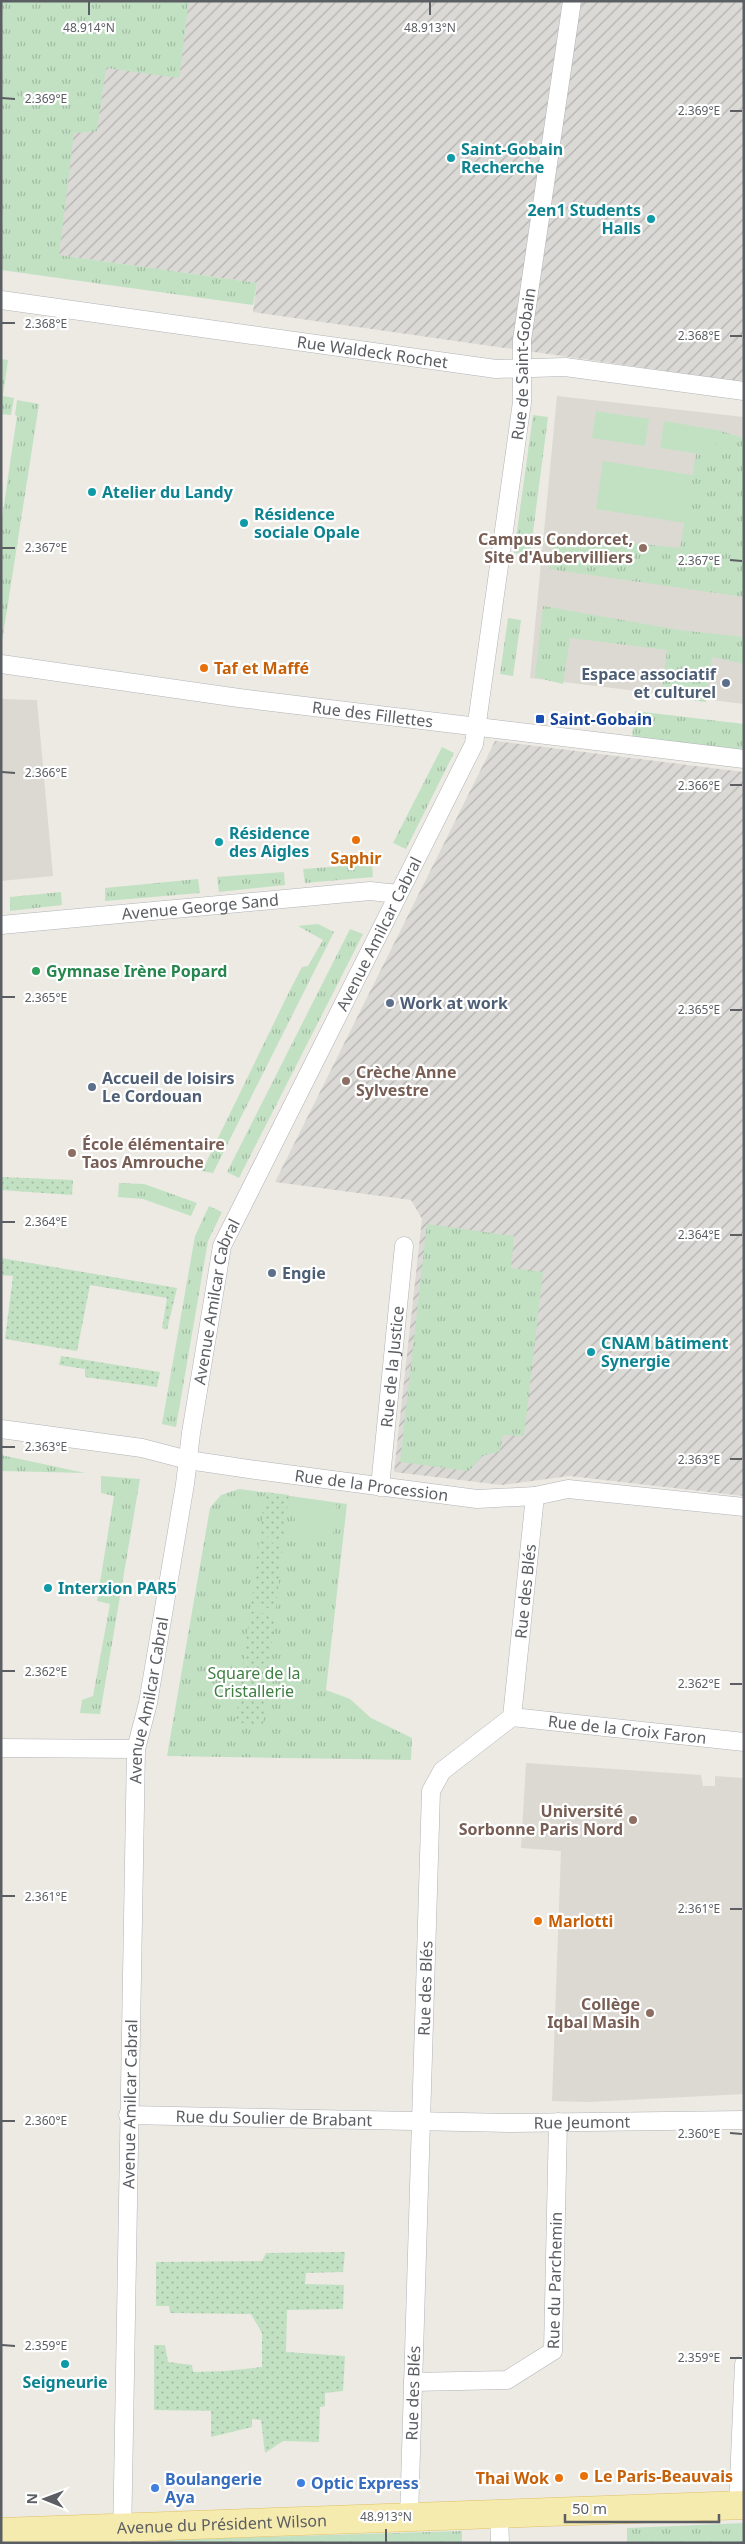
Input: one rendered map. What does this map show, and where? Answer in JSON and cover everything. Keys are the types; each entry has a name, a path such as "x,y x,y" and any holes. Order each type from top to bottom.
{"main road":[{"name":"Avenue du Président Wilson","path":"1,2532 122,2535 409,2518 741,2505"}],"street":[{"name":"Rue de Saint-Gobain","path":"476,728 522,402 522,340 572,1"},
{"name":"Rue Waldeck Rochet","path":"1,300 496,370 565,367 744,391"},
{"name":"Rue des Fillettes","path":"1,664 239,698 744,759"},
{"name":"Avenue Amilcar Cabral","path":"122,2535 136,1749 148,1703 222,1246 474,744 476,728"},
{"name":"Avenue George Sand","path":"1,925 370,892 398,894"},
{"name":"Rue de la Justice","path":"380,1487 404,1246"},
{"name":"Rue de la Procession","path":"1,1429 142,1448 188,1460 477,1499 535,1496 568,1489 744,1507"},
{"name":"Rue des Blés","path":"409,2518 431,1791 442,1771 512,1718 535,1496"},
{"name":"Rue de la Croix Faron","path":"512,1718 744,1742"},
{"path":"1,1748 136,1749"},
{"name":"Rue du Soulier de Brabant","path":"128,2115 420,2121"},
{"name":"Rue Jeumont","path":"420,2121 744,2120"},
{"name":"Rue du Parchemin","path":"413,2382 507,2380 553,2351 558,2122"},
{"path":"741,2505 744,2364"},
{"path":"499,2515 500,2543"}],"shaded area":[{"path":"1,1 744,1 744,382 253,312 257,283 1,247"},
{"name":"Campus Condorcet, Site d'Aubervilliers","path":"557,396 744,417 744,704 530,678"},
{"path":"1,699 37,700 53,876 1,881"},
{"path":"495,741 744,772 744,1496 569,1476 502,1485 394,1472 422,1219 411,1200 275,1182"},
{"name":"Collège Iqbal Masih","path":"526,1763 701,1775 703,1786 715,1786 715,1776 744,1778 744,2094 588,2102 552,2101 561,1851 521,1848"}],"green space":[{"path":"1,1 189,1 179,78 106,68 97,131 74,133 59,255 257,283 253,305 1,270"},
{"path":"1,359 8,360 3,396 14,398 11,415 1,414"},
{"path":"17,400 39,404 2,642 1,525 17,416 15,415"},
{"path":"596,411 649,419 645,446 592,438"},
{"path":"533,415 548,417 530,555 514,553"},
{"path":"664,421 717,430 713,456 660,448"},
{"path":"717,430 744,438 744,597 549,569 556,535 680,548 696,454 713,456"},
{"path":"603,461 692,475 685,523 596,509"},
{"path":"543,606 679,630 744,637 744,664 712,657 706,702 661,697 667,650 570,638 563,684 535,677"},
{"path":"508,618 521,620 513,676 500,674"},
{"path":"635,711 744,724 744,750 632,737"},
{"path":"442,747 454,753 406,849 393,843"},
{"path":"372,864 373,877 305,883 303,869"},
{"path":"284,872 285,885 219,892 217,877"},
{"path":"198,879 200,893 105,901 105,888"},
{"path":"61,892 62,905 10,911 10,897"},
{"path":"318,924 334,932 213,1173 202,1171 302,967 308,966 323,940 298,926"},
{"path":"350,929 363,934 239,1178 227,1172"},
{"path":"1,1177 73,1180 72,1195 1,1190"},
{"path":"119,1183 144,1184 197,1203 191,1216 143,1199 118,1197"},
{"path":"209,1206 222,1212 208,1241 176,1427 162,1424 195,1236"},
{"path":"427,1224 514,1236 511,1268 543,1272 524,1436 503,1435 500,1451 482,1456 469,1471 400,1462"},
{"path":"1,1258 177,1288 167,1330 162,1328 167,1298 90,1285 77,1351 5,1339 13,1276 1,1275"},
{"path":"61,1356 160,1372 157,1387 85,1377 85,1369 59,1365"},
{"path":"1,1455 85,1473 1,1471"},
{"path":"101,1476 140,1479 100,1714 80,1713 82,1700 93,1696 110,1604 97,1601 114,1496 101,1493"},
{"name":"Square de la Cristallerie","path":"239,1489 347,1504 326,1690 350,1699 371,1718 412,1738 411,1760 167,1756 210,1508 221,1495"},
{"path":"265,1492 289,1495 283,1540 260,1536"},
{"path":"297,1500 337,1505 332,1543 312,1540 311,1544 292,1542"},
{"path":"259,1541 283,1544 276,1609 251,1606"},
{"path":"250,1611 275,1615 263,1726 236,1722"},
{"path":"345,2252 343,2272 306,2273 305,2284 344,2285 343,2309 287,2310 286,2352 345,2356 343,2391 325,2393 325,2406 320,2407 319,2442 283,2441 265,2453 261,2420 252,2419 252,2427 211,2437 211,2411 154,2410 154,2345 165,2345 168,2362 192,2365 193,2372 262,2367 262,2333 251,2314 170,2313 169,2306 156,2306 156,2262 262,2261 266,2253"},
{"path":"744,2523 744,2543 627,2543 627,2528"},
{"path":"462,2531 462,2543 159,2543 159,2540"}],"place":[{"name":"Saint-Gobain Recherche","path":"451,158"},
{"name":"2en1 Students Halls","path":"651,219"},
{"name":"Atelier du Landy","path":"92,492"},
{"name":"Résidence sociale Opale","path":"244,523"},
{"name":"Campus Condorcet, Site d'Aubervilliers","path":"643,548"},
{"name":"Taf et Maffé","path":"204,668"},
{"name":"Espace associatif et culturel","path":"726,683"},
{"name":"Saint-Gobain","path":"540,719"},
{"name":"Saphir","path":"356,840"},
{"name":"Résidence des Aigles","path":"219,842"},
{"name":"Gymnase Irène Popard","path":"36,971"},
{"name":"Work at work","path":"390,1003"},
{"name":"Crèche Anne Sylvestre","path":"346,1081"},
{"name":"Accueil de loisirs Le Cordouan","path":"92,1087"},
{"name":"École élémentaire Taos Amrouche","path":"72,1153"},
{"name":"Engie","path":"272,1273"},
{"name":"CNAM bâtiment Synergie","path":"591,1352"},
{"name":"Interxion PAR5","path":"48,1588"},
{"name":"Université Sorbonne Paris Nord","path":"633,1820"},
{"name":"Marlotti","path":"538,1921"},
{"name":"Collège Iqbal Masih","path":"650,2013"},
{"name":"Seigneurie","path":"65,2364"},
{"name":"Le Paris-Beauvais","path":"584,2476"},
{"name":"Thai Wok","path":"559,2478"},
{"name":"Optic Express","path":"301,2483"},
{"name":"Boulangerie Aya","path":"155,2488"}]}
